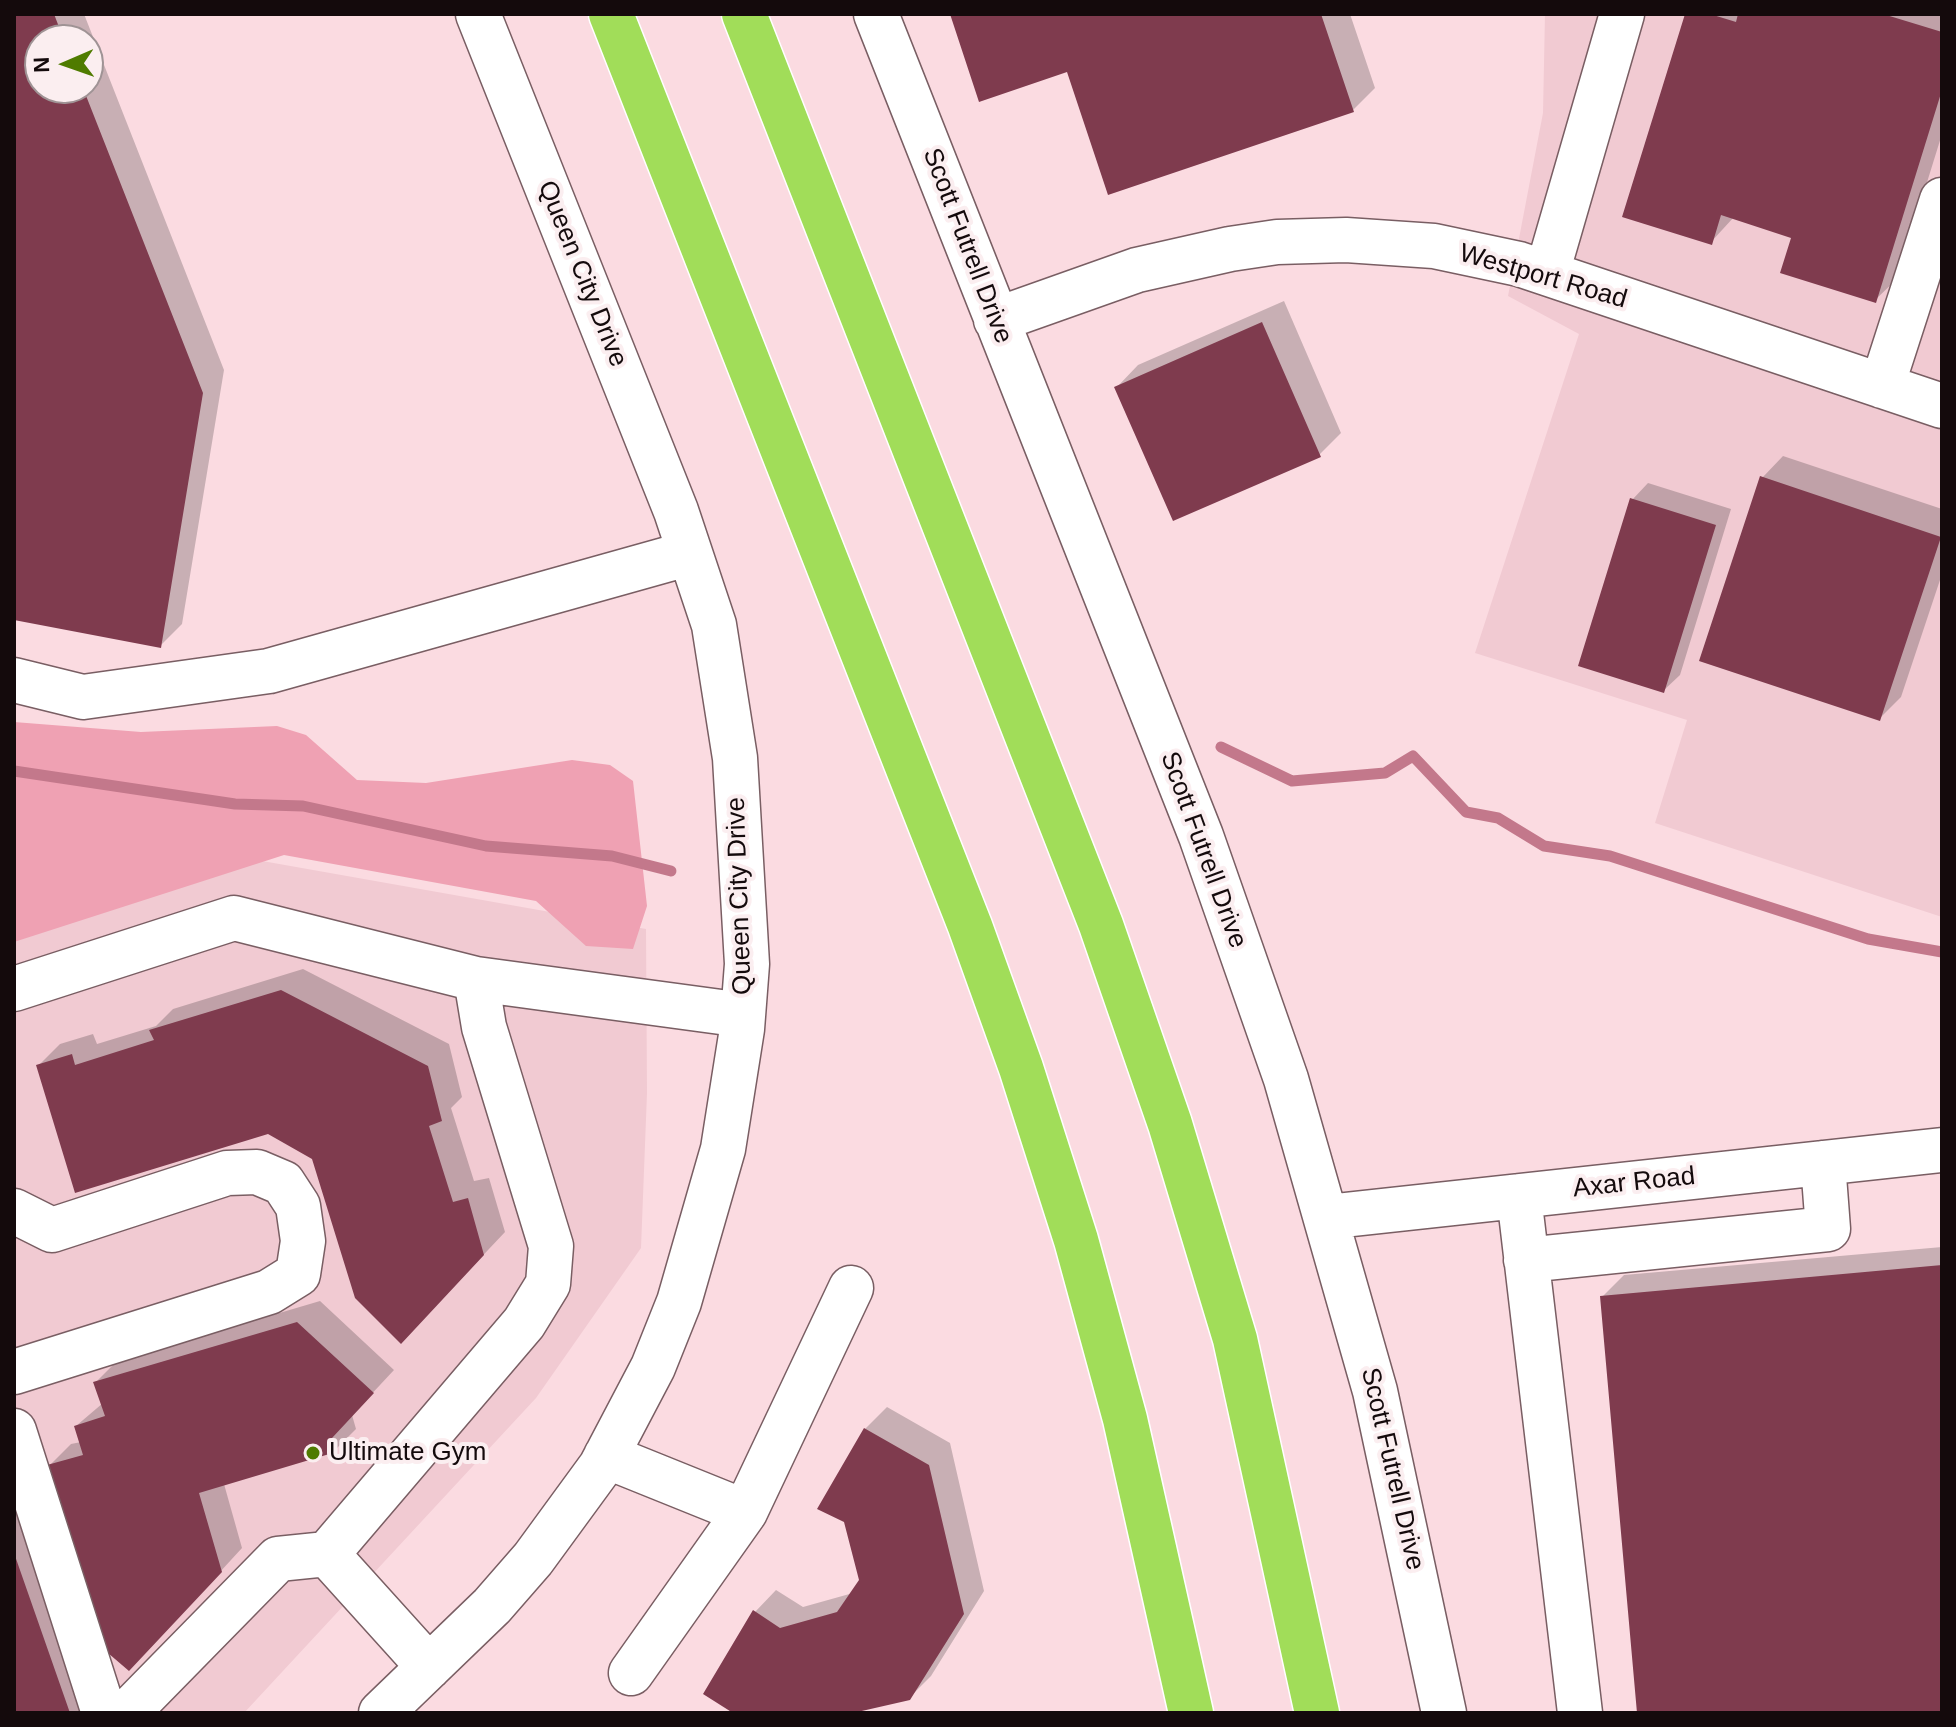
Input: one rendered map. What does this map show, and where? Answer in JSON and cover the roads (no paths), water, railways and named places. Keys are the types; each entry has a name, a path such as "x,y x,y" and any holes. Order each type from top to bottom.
{"highway":[{"path":"611,14 970,926 1021,1068 1076,1240 1125,1419 1191,1713"},
{"path":"744,14 1096,911 1170,1124 1235,1339 1317,1713"}],"street":[{"name":"Queen City Drive","path":"381,1713 492,1606 533,1559 606,1456 653,1367 679,1302 723,1149 743,1015 747,964 735,758 714,625 676,511 478,14"},
{"name":"Scott Futrell Drive","path":"876,14 1201,836 1286,1079 1375,1391 1444,1713"},
{"path":"1547,273 1622,14"},
{"path":"1882,386 1942,200"},
{"name":"Westport Road","path":"996,320 1137,270 1277,242 1346,240 1434,246 1547,273 1942,406"},
{"path":"14,680 83,697 269,671 690,553"},
{"path":"14,989 234,918 476,979 743,1015"},
{"path":"127,1713 278,1559 327,1554 524,1323 548,1284 551,1246 484,1027 476,979"},
{"name":"Axar Road","path":"1326,1217 1942,1150"},
{"path":"1526,1260 1828,1229 1823,1163"},
{"path":"14,1211 52,1230 227,1173 257,1172 283,1183 298,1206 303,1241 298,1274 269,1292 14,1372"},
{"path":"1519,1196 1580,1713"},
{"path":"631,1673 745,1512 851,1288"},
{"path":"14,1431 104,1713"},
{"path":"606,1456 745,1512"},
{"path":"327,1554 429,1667"}],"waterway":[{"path":"1221,747 1292,781 1385,773 1413,756 1466,812 1498,818 1544,846 1610,856 1868,939 1942,952"},
{"path":"14,771 235,804 303,806 486,846 612,856 671,871"}],"place":[{"name":"Ultimate Gym","path":"313,1453"}]}
